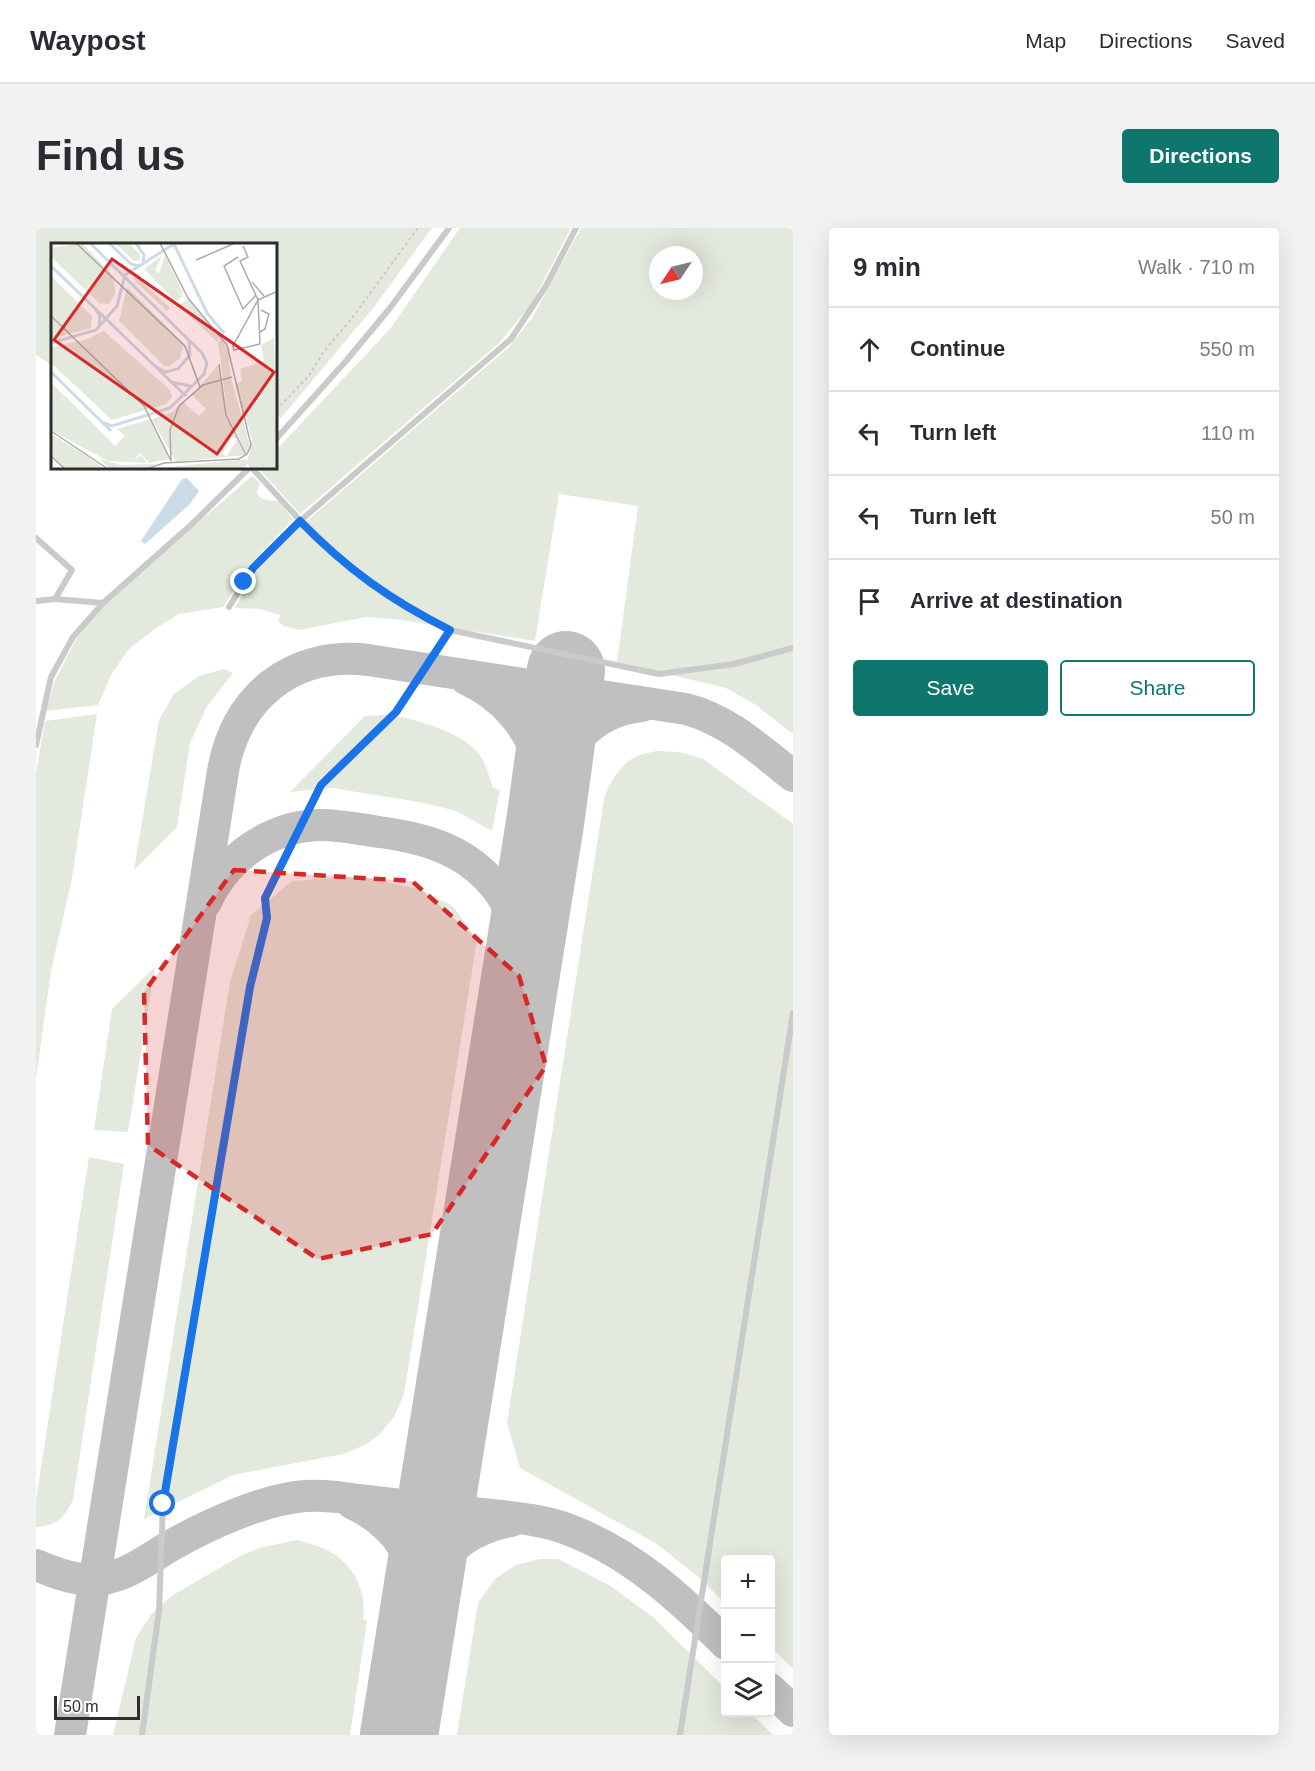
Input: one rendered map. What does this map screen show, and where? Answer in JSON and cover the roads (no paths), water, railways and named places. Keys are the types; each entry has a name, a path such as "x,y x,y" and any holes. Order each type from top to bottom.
{"lane":[{"path":"278,437 354,352 390,308 449,228"},
{"path":"229,607 253,568 300,521 511,339 541,294 576,228"},
{"path":"36,745 51,678 73,637 103,603 192,524 248,470"},
{"path":"252,470 300,521 351,569 397,601 450,630 659,674 734,664 793,648"},
{"path":"36,538 72,570 55,599"},
{"path":"36,601 55,599 103,603"},
{"path":"142,1735 159,1611 163,1504 250,987 267,918 265,898 321,785 396,712 450,630"},
{"path":"680,1735 793,1013"}],"water":[{"path":"187,478 199,491 190,504 145,544 141,541 182,479"}]}
